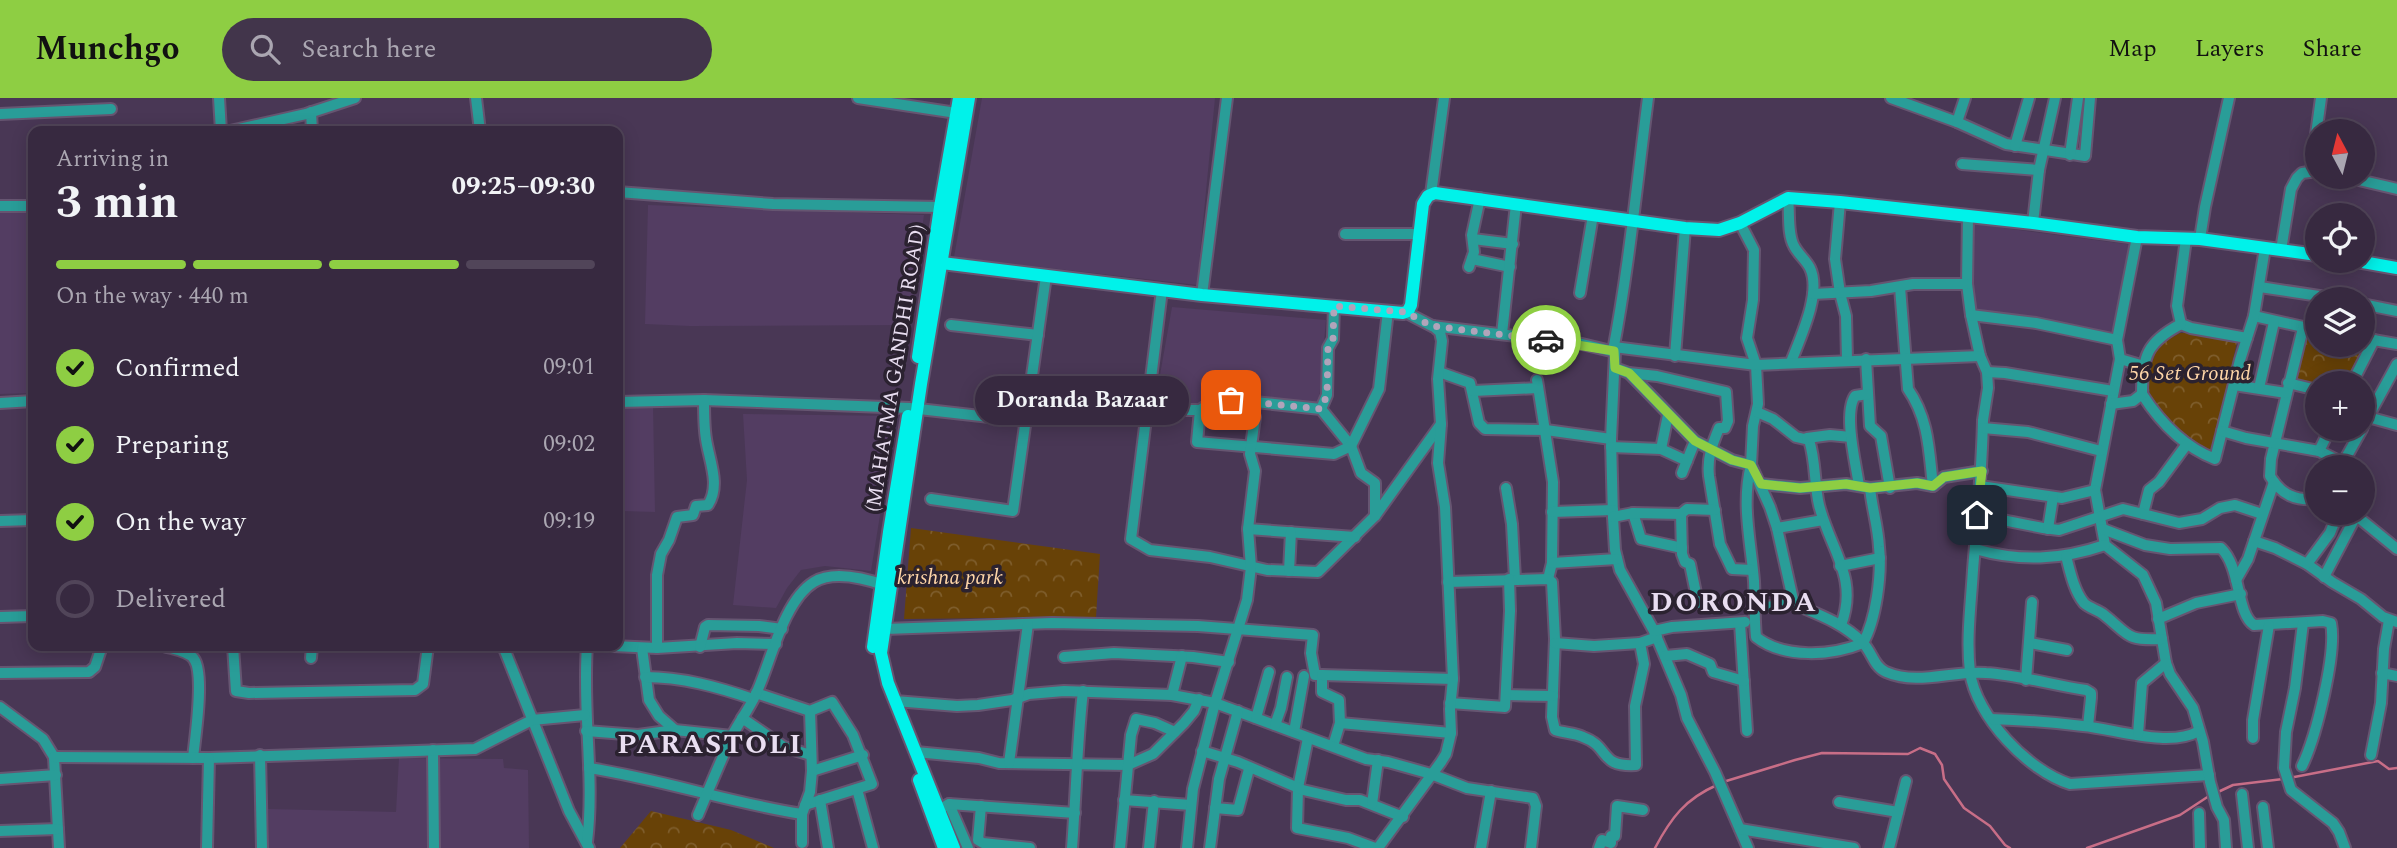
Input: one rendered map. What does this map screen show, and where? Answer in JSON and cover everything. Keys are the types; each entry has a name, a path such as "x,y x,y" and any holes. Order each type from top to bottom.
{"main road":[{"path":"914,409 942,263 960,108 969,98"},
{"name":"(MAHATMA GANDHI ROAD)","path":"944,848 882,688 873,646 886,585 914,409 940,207 960,108"},
{"path":"942,263 1202,295 1405,312 1411,301 1423,204 1431,194 1480,198 1685,228 1719,230 1740,223 1788,198 2033,223 2137,237 2200,239 2305,253"},
{"path":"2375,264 2397,268"},
{"path":"886,585 885,629 881,653 888,683 916,752 945,806 954,848"}],"street":[{"path":"66,98 66,111"},
{"path":"219,98 221,126"},
{"path":"476,98 479,126"},
{"path":"858,98 960,108"},
{"path":"1202,295 1227,98"},
{"path":"1431,194 1444,98"},
{"path":"1648,98 1631,220 1626,282 1614,349 1611,443 1617,559 1620,570 1665,656 1682,695 1688,718 1748,848"},
{"path":"1891,98 2015,146 2085,156 2090,98"},
{"path":"1957,122 1965,98"},
{"path":"2015,146 2029,98"},
{"path":"2033,223 2039,170 2055,98"},
{"path":"2070,155 2078,98"},
{"path":"2200,239 2204,207 2229,98"},
{"path":"2319,119 2321,98"},
{"path":"252,126 311,113 351,99"},
{"path":"0,114 111,108"},
{"path":"311,113 312,126"},
{"path":"1962,164 2039,170"},
{"path":"2281,250 2291,189 2300,174 2305,173"},
{"path":"2375,184 2397,189"},
{"path":"623,192 773,204 940,207"},
{"path":"1480,198 1470,263 1510,267"},
{"path":"1788,198 1790,238 1798,254 1810,268 1813,294 1808,317 1791,362"},
{"path":"1840,202 1835,243 1836,275 1846,316 1847,360"},
{"path":"1502,334 1516,204"},
{"path":"0,206 28,205"},
{"path":"1580,293 1593,215"},
{"path":"1968,216 1967,284 1971,315 1980,356 1987,372 1988,388 1969,625 1970,672 1975,691 1991,719 2017,751 2054,779 2070,784 2210,779"},
{"path":"1740,223 1754,250 1753,300 1748,338 1756,365 1757,412 1753,426 1747,510 1756,637 1765,643 1784,649 1819,653 1849,649 1863,643 1871,625 1880,574 1880,558 1852,437 1850,403 1855,396 1867,394"},
{"path":"1675,356 1685,228"},
{"path":"1345,234 1418,234"},
{"path":"2137,237 2117,340 2120,359 2095,491 2105,545 2143,575 2155,603 2166,663 2170,674 2189,699 2206,753 2217,807 2224,820 2226,848"},
{"path":"1473,239 1513,244"},
{"path":"2181,324 2177,306 2186,239"},
{"path":"2181,324 2157,339 2149,351 2144,366 2142,394 2186,444 2215,459 2254,316 2265,248"},
{"path":"931,499 1013,511 1046,276"},
{"path":"1813,294 1913,284 1967,284"},
{"path":"1900,287 1908,389 1917,402 1928,436 1933,486"},
{"path":"2260,287 2305,294"},
{"path":"1162,290 1131,539 1150,550 1220,559 1251,567 1318,572 1375,516 1441,424"},
{"path":"1321,409 1327,395 1328,348 1333,339 1334,306"},
{"path":"2375,307 2397,311"},
{"path":"1200,410 1196,442 1334,454 1351,446 1379,389 1388,311"},
{"path":"1308,737 1298,788 1297,828 1348,838 1376,848 1403,817 1446,754 1451,733 1450,703 1453,679 1445,507 1438,463 1441,336 1432,326 1405,312"},
{"path":"1971,315 2036,323 2117,340"},
{"path":"2254,316 2303,328 2271,459 2270,476 2286,494 2295,499 2305,499"},
{"path":"2259,388 2274,322"},
{"path":"2181,324 2247,338"},
{"path":"951,325 1038,335"},
{"path":"1432,326 1756,365 1980,356"},
{"path":"2375,340 2397,344"},
{"path":"1866,359 1870,426 1881,436 1890,488"},
{"path":"2120,359 2144,366"},
{"path":"2375,405 2397,364"},
{"path":"1615,368 1726,392 1728,421 1725,428 1719,428 1710,450 1708,465 1720,544 1732,569 1752,570"},
{"path":"1439,372 1467,380 1474,391 1478,419 1483,428 1546,430 1611,443 1661,449 1687,461"},
{"path":"1987,372 2042,378 2113,391"},
{"path":"1629,373 1695,441 1732,460 1751,465 1777,528 1794,604"},
{"path":"1474,391 1537,384 1553,482 1552,563 1548,579"},
{"path":"2234,385 2305,389"},
{"path":"2111,404 2133,401 2142,394"},
{"path":"1147,406 1177,411 1200,410 1217,398 1321,409 1351,446 1361,473 1375,482 1375,516"},
{"path":"657,648 657,575 662,554 677,517 693,515 696,506 708,505 711,500 713,472 706,442 704,400"},
{"path":"623,402 704,400 914,409 1026,421"},
{"path":"0,403 28,401"},
{"path":"1187,848 1191,805 1202,751 1247,600 1251,567 1248,529 1255,471 1250,454 1255,417 1246,401"},
{"path":"1757,412 1769,416 1796,437 1852,437"},
{"path":"1661,449 1668,415"},
{"path":"2375,425 2397,425"},
{"path":"1983,428 2028,432 2101,452"},
{"path":"2222,431 2319,451 2326,455"},
{"path":"1807,438 1811,444 1815,486 1824,520 1847,584 1848,607 1841,625"},
{"path":"1682,473 1695,441"},
{"path":"2319,451 2324,441"},
{"path":"2143,514 2149,490 2159,482 2186,444"},
{"path":"1761,484 1800,488 1846,484 1890,488 1917,483 1933,486 1944,477 1982,471"},
{"path":"2236,580 2254,541 2274,482"},
{"path":"1980,486 2062,498 2095,491"},
{"path":"1450,703 1504,707 1512,579 1512,524 1506,488"},
{"path":"2048,529 2053,497"},
{"path":"1977,515 2060,530 2123,509 2179,523 2202,519 2220,508 2235,505 2262,514"},
{"path":"1698,603 1690,564 1685,562 1682,548 1682,514 1687,509 1715,510"},
{"path":"1552,512 1682,514"},
{"path":"1633,513 1641,539 1682,548"},
{"path":"0,522 28,520"},
{"path":"1777,528 1824,520"},
{"path":"2307,564 2333,525"},
{"path":"2324,577 2349,525"},
{"path":"2368,525 2397,549"},
{"path":"1248,529 1355,537"},
{"path":"2103,529 2146,545 2170,549 2221,548 2227,555 2236,580 2245,615 2248,621 2255,625 2327,621 2331,623 2332,635 2319,717 2302,765"},
{"path":"1289,571 1291,531"},
{"path":"2254,541 2307,564 2393,621 2382,673 2381,703 2371,755"},
{"path":"1975,549 2017,558 2047,559 2105,545"},
{"path":"2066,556 2076,589 2085,604 2138,640 2162,639"},
{"path":"1840,566 1880,558"},
{"path":"1552,563 1617,559"},
{"path":"698,815 732,736 755,696 794,603 816,581 836,577 886,585"},
{"path":"1448,582 1512,579 1548,579 1552,582 1555,730 1583,736 1602,748 1609,761 1617,765 1636,765 1635,706 1644,664 1640,643"},
{"path":"2158,619 2196,603 2241,594"},
{"path":"2025,680 2032,602"},
{"path":"1754,608 1794,604 1830,618 1863,643 1879,668 1892,674 1923,678 1970,672 2001,674 2086,690 2091,693 2088,726"},
{"path":"0,617 28,616"},
{"path":"1555,643 1594,646 1640,643 1672,627 1754,621"},
{"path":"1740,622 1747,731"},
{"path":"2303,623 2286,732 2284,768 2291,790 2333,823 2345,848"},
{"path":"885,629 1028,624 1174,625 1313,635 1311,653 1315,675 1453,679"},
{"path":"1009,763 1028,624"},
{"path":"700,646 708,625 782,629"},
{"path":"2253,738 2253,720 2269,625"},
{"path":"2030,643 2067,650"},
{"path":"623,647 776,644"},
{"path":"642,648 652,709 675,730"},
{"path":"0,673 89,672 95,667 100,651"},
{"path":"180,651 189,654 196,661 199,699 193,758"},
{"path":"233,651 236,691 248,693 415,690 423,684 427,651"},
{"path":"505,651 569,811 588,845"},
{"path":"587,651 585,715 591,798 588,845"},
{"path":"1064,657 1114,653 1182,656 1229,662"},
{"path":"1665,656 1687,654 1710,664 1713,672 1744,681"},
{"path":"1172,695 1182,656"},
{"path":"2138,734 2142,683 2166,663"},
{"path":"1256,718 1269,672"},
{"path":"2382,673 2397,676"},
{"path":"1322,675 1322,692 1339,700 1340,723 1333,746"},
{"path":"1294,732 1304,676"},
{"path":"589,768 708,792 746,805 804,809 820,800 872,784 863,755 832,702 810,711 698,682 645,677"},
{"path":"1275,725 1287,677"},
{"path":"1072,848 1077,745 1083,691"},
{"path":"895,701 957,706 996,703 1029,694 1083,691 1172,695 1199,699 1366,759 1431,774 1466,788 1533,798 1536,806 1531,848"},
{"path":"1506,695 1553,696"},
{"path":"916,752 1009,763 1128,765 1153,754 1194,711 1199,699"},
{"path":"0,707 43,739 54,757 59,848"},
{"path":"802,843 804,809 810,792 812,771 810,711"},
{"path":"1210,848 1224,759 1238,711"},
{"path":"54,757 209,758 475,749 532,720 585,715"},
{"path":"742,718 784,747 811,755"},
{"path":"1120,848 1128,765 1136,719 1175,732"},
{"path":"1991,719 2088,726 2170,738 2189,736 2199,731"},
{"path":"1340,723 1451,733"},
{"path":"586,731 638,735 675,730 732,736"},
{"path":"433,750 435,848"},
{"path":"1202,751 1238,762 1298,788 1346,800 1360,800 1403,817"},
{"path":"260,755 262,848"},
{"path":"812,771 863,755"},
{"path":"207,848 209,758"},
{"path":"1372,804 1377,760"},
{"path":"1215,808 1238,810 1249,769"},
{"path":"0,779 56,775"},
{"path":"1889,848 1906,781"},
{"path":"857,789 873,848"},
{"path":"1481,848 1491,791"},
{"path":"2242,794 2248,848"},
{"path":"820,800 828,848"},
{"path":"1124,800 1191,805"},
{"path":"1149,848 1154,801"},
{"path":"1839,802 1898,812"},
{"path":"968,848 945,806 1075,813"},
{"path":"981,806 978,841 1030,848"},
{"path":"1599,848 1602,840 1611,843 1611,836 1615,836 1618,806 1643,810"},
{"path":"2263,807 2268,848"},
{"path":"2199,813 2200,848"},
{"path":"1188,826 1212,829"},
{"path":"0,831 58,829"},
{"path":"1740,829 1854,848"}],"shaded area":[{"path":"982,98 1215,98 1197,285 954,257"},
{"path":"648,205 924,215 908,325 645,324"},
{"path":"28,211 28,393 0,394 0,212"},
{"path":"1974,224 2133,245 2114,338 1974,315"},
{"path":"1172,307 1326,320 1319,401 1315,404 1216,394 1201,404 1189,407 1155,403"},
{"path":"623,405 653,405 655,512 623,511"},
{"path":"743,414 896,416 871,571 825,566 801,570 776,608 733,605 747,480"},
{"path":"399,758 503,759 504,768 528,770 529,848 269,848 268,809 396,812"}],"green space":[{"path":"2305,332 2305,357 2359,357 2352,371 2305,371 2305,382 2293,380"},
{"name":"56 Set Ground","path":"2180,333 2194,333 2237,342 2212,453 2194,448 2152,400 2148,386 2158,345"},
{"name":"krishna park","path":"911,528 1100,554 1096,617 904,619"},
{"path":"651,811 731,830 774,848 620,848"}],"waterway":[{"path":"1723,782 1822,753 1908,754 1920,748 1935,754 1942,765 1944,779 1964,808 1990,826 2010,848"},
{"path":"2289,778 2378,761 2389,769 2397,768"},
{"path":"2218,792 2233,785 2283,779"},
{"path":"1655,848 1680,810 1717,785"},
{"path":"2087,848 2180,815 2212,794"}],"way so far":[{"path":"1231,400 1321,409 1327,395 1328,348 1333,339 1334,306 1405,312 1432,326 1546,340"}],"place":[{"name":"Doranda Bazaar","path":"1231,400"}],"district":[{"name":"DORONDA","path":"1734,601"},
{"name":"PARASTOLI","path":"710,743"}],"route":[{"path":"1546,340 1614,351 1615,368 1629,373 1695,441 1732,460 1751,465 1761,484 1800,488 1846,484 1870,488 1890,488 1917,483 1933,486 1944,477 1982,471 1977,515"}]}
